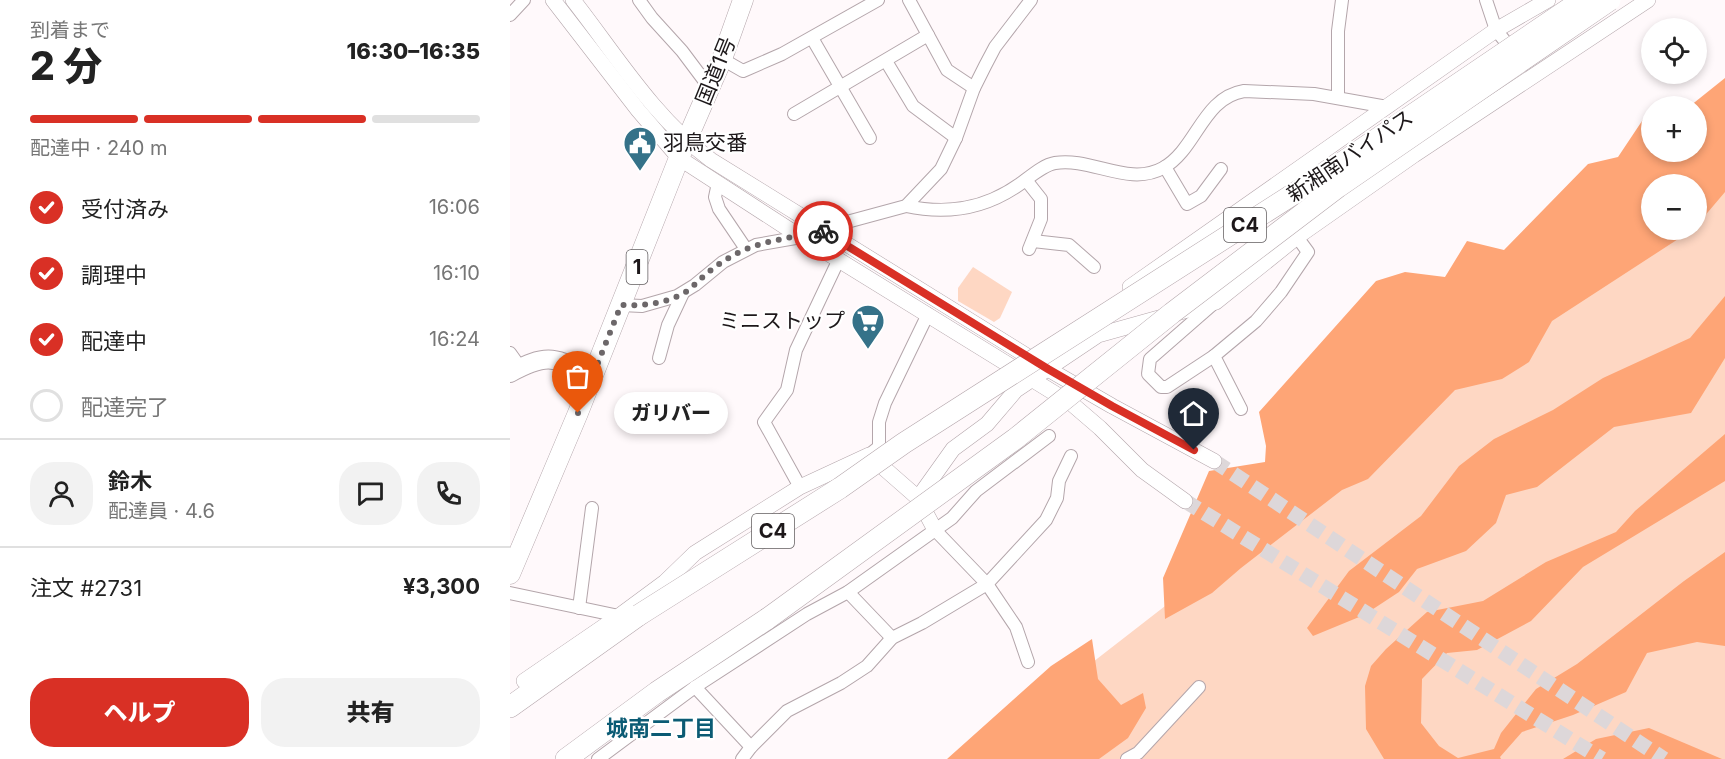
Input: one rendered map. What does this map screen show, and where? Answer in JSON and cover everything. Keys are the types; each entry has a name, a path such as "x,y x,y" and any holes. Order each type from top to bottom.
{"highway":[{"name":"国道1号","path":"510,574 722,59 743,0"},
{"name":"新湘南バイパス","path":"629,615 840,488 904,443 1328,171 1582,0"},
{"name":"新湘南バイパス","path":"566,759 657,692 767,619 1015,439 1172,313 1338,187 1610,0"},
{"name":"C4","path":"510,707 629,615"}],"main road":[{"path":"514,365 546,358 561,361 592,375"}],"street":[{"path":"510,15 524,0"},
{"path":"553,0 638,110 718,183 1071,404 1100,428 1142,470 1185,501"},
{"path":"573,0 663,117 683,150 711,160 1048,369 1214,461"},
{"path":"639,0 710,87"},
{"path":"722,59 743,71 782,54 878,0"},
{"path":"909,0 947,70 974,88"},
{"path":"906,206 941,169 956,138 974,88 995,47 1031,0"},
{"path":"1338,98 1338,31 1342,0"},
{"path":"1486,0 1496,30 1533,75"},
{"path":"1098,335 1115,298 1496,30 1548,0"},
{"path":"1297,237 1308,252 1281,292 1256,321 1214,356 1167,387 1161,387 1149,374 1150,359 1297,237 1399,165 1648,0"},
{"path":"794,114 928,36"},
{"path":"812,38 870,138"},
{"path":"886,61 913,106 956,138"},
{"path":"621,305 642,306 682,293 723,262 746,249 769,242 801,237 820,229 906,206 941,211 980,206 997,199 1045,167 1060,163 1131,174 1155,172 1165,167 1186,145 1208,114 1229,94 1244,90 1299,93 1387,108"},
{"path":"1370,120 1399,165"},
{"path":"1165,167 1186,204 1201,196 1221,169"},
{"path":"1026,180 1041,199 1041,219 1031,245 1069,245 1094,267"},
{"path":"718,183 716,197 719,209 746,249"},
{"path":"800,487 764,422 787,390 796,350 839,259"},
{"path":"659,358 668,325 682,293"},
{"path":"918,498 953,449 987,424 1016,390 1098,335 1216,302"},
{"path":"524,681 629,615 695,553 800,487 869,455 879,447 879,422 885,403 928,314"},
{"path":"1214,356 1240,409"},
{"path":"598,759 695,687 807,614 848,592 952,518 976,491 1049,436"},
{"path":"869,455 918,498 935,530 987,584 1016,627 1028,662"},
{"path":"742,759 787,711 841,683 867,666 892,638 987,584 1046,520 1057,498 1059,481 1071,456"},
{"path":"579,608 592,508"},
{"path":"848,592 892,638"},
{"path":"510,593 579,608 629,615"},
{"path":"695,687 751,747"},
{"path":"1127,759 1138,753 1199,687"}],"shaded area":[{"path":"1725,78 1725,192 1707,213 1707,174 1641,174 1641,240 1677,240 1552,321 1529,362 1502,379 1455,390 1368,479 1342,490 1212,593 1165,619 1163,578 1209,471 1265,462 1266,446 1259,412 1376,281 1405,272 1445,277 1467,241 1504,250 1588,164 1618,157 1641,122 1641,162 1707,162 1707,96 1702,96"},
{"path":"1725,163 1725,759 968,759 1562,298 1650,240 1707,240 1707,186"},
{"path":"973,267 1012,292 1000,318 994,322 958,301 958,288"},
{"path":"1725,296 1725,358 1691,413 1614,427 1537,487 1506,495 1496,523 1466,551 1417,569 1399,592 1364,615 1313,636 1307,628 1349,571 1421,516 1459,466 1494,439 1553,410 1603,378 1690,338"},
{"path":"1725,434 1725,481 1583,567 1531,621 1477,650 1447,653 1422,679 1421,723 1439,746 1458,758 1494,749 1501,733 1536,689 1577,664 1725,552 1725,646 1697,642 1647,653 1626,692 1573,715 1522,732 1500,757 1501,759 1384,759 1366,729 1365,686 1371,666 1386,649 1427,612 1483,601 1546,562 1616,532 1635,511"},
{"path":"1092,639 1098,679 1121,705 1143,693 1146,708 1128,738 1099,759 947,759 1051,666"},
{"path":"1649,728 1722,759 1563,759 1596,739"}],"tunnel":[{"path":"1214,461 1664,759"},
{"path":"1185,501 1602,759"}],"way so far":[{"path":"578,413 621,305 642,306 677,296 695,285 723,262 746,249 769,242 801,237 820,229 823,231"}],"place":[{"name":"羽鳥交番","path":"640,172"},
{"name":"ミニストップ","path":"868,350"},
{"name":"ガリバー","path":"578,413"}],"district":[{"name":"城南二丁目","path":"661,728"}],"route":[{"path":"823,231 1048,369 1194,450"}]}
